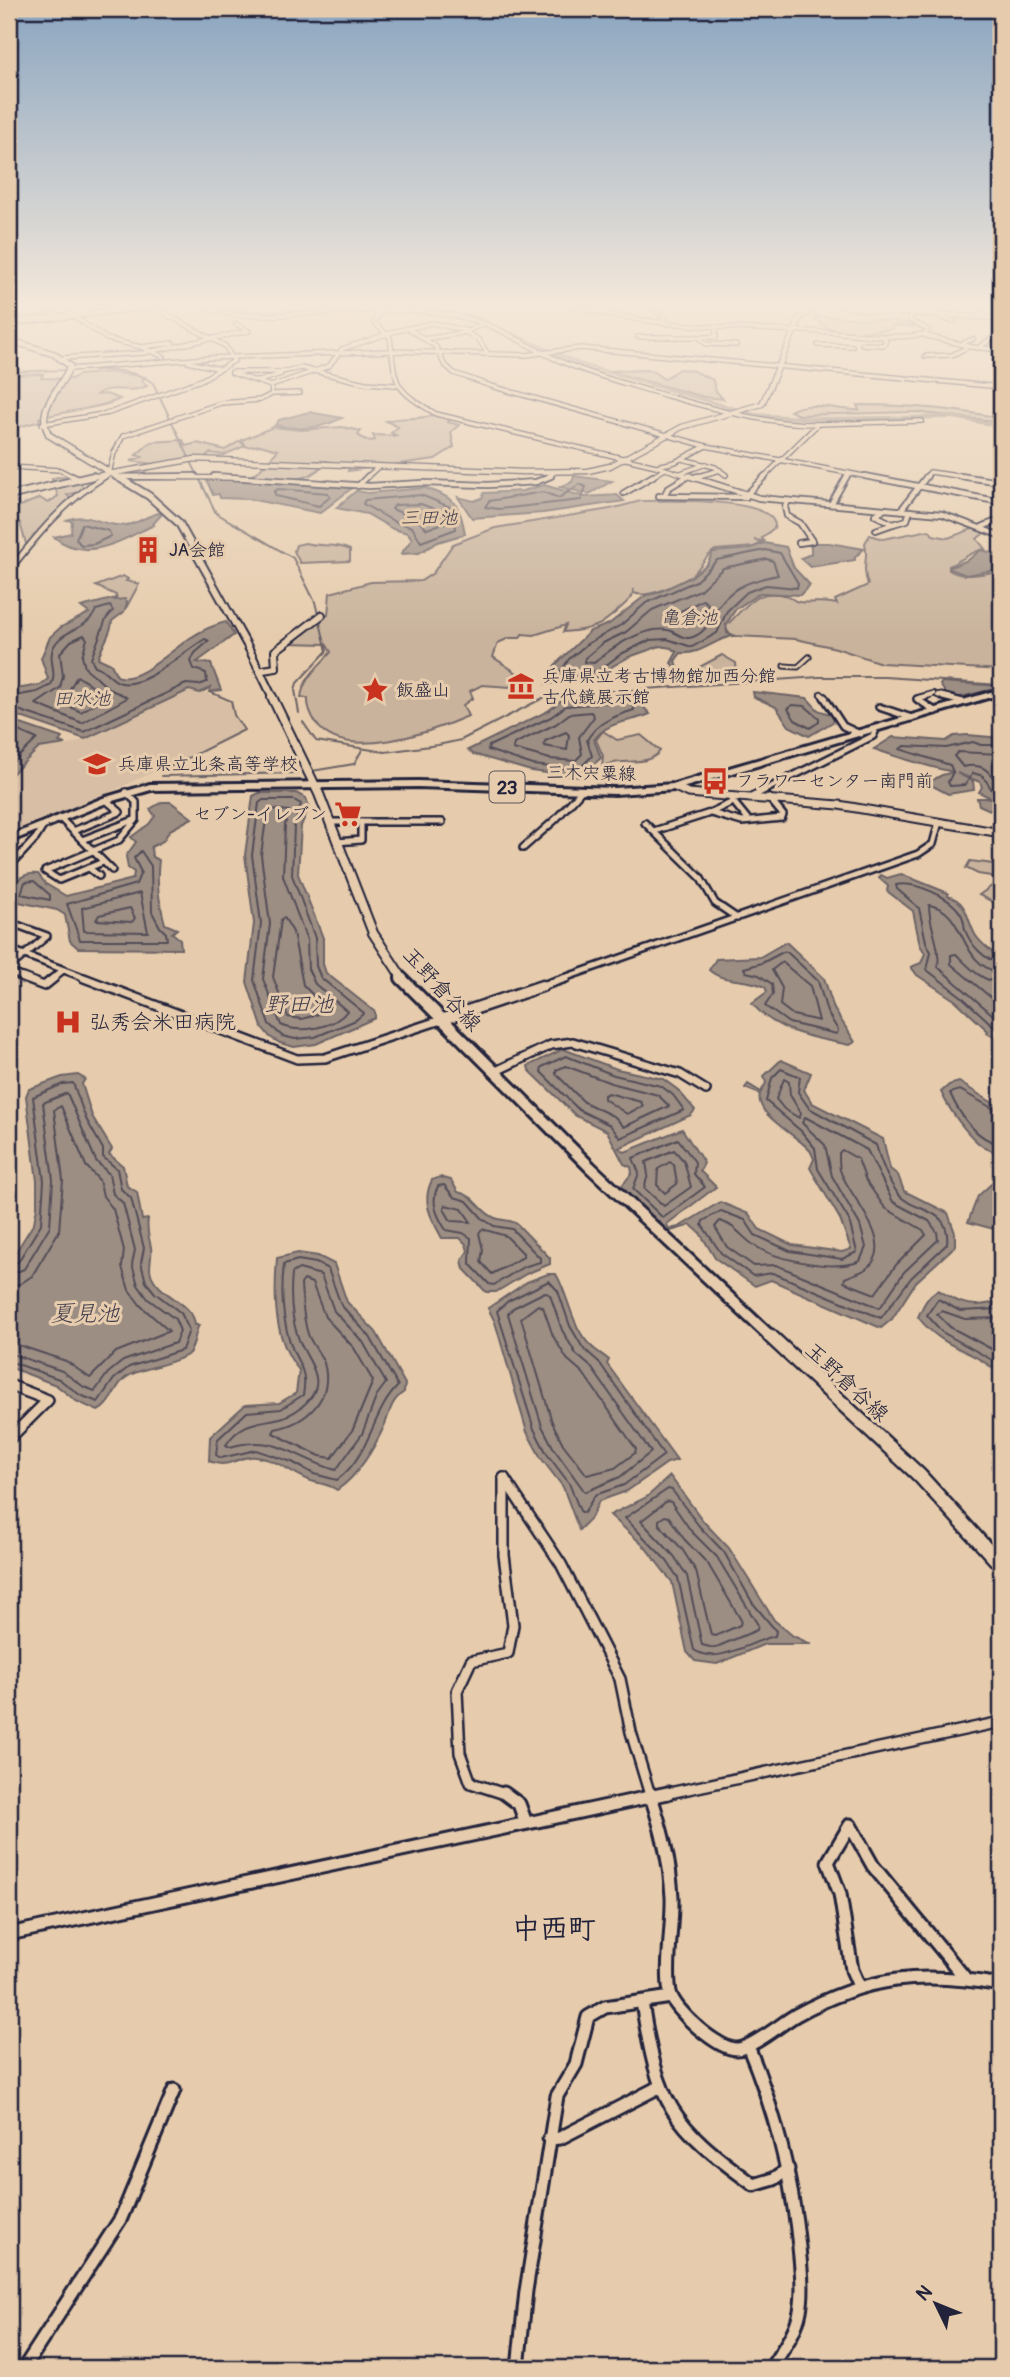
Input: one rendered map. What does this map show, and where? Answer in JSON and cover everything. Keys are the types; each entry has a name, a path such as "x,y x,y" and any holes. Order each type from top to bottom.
{"main road":[{"path":"42,424 44,415"},
{"name":"玉野倉谷線","path":"42,424 58,442 159,503 179,523 248,647 314,785 373,933 403,980 494,1073 666,1239 920,1476 1001,1565"},
{"path":"263,670 276,668 275,651 322,615"},
{"name":"三木宍粟線","path":"9,839 126,792 160,786 418,784 629,791 675,787 1001,691"}],"street":[{"path":"42,424 96,415"},
{"path":"112,474 119,440 186,415"},
{"path":"440,415 656,466 759,498"},
{"path":"597,415 706,446 1001,502"},
{"path":"9,496 78,479 194,459 555,472 600,469 667,434 697,422 727,415"},
{"path":"736,415 778,422 818,424 922,421 920,415"},
{"path":"747,494 818,424"},
{"path":"656,466 681,459 706,446"},
{"path":"681,459 706,464 726,475"},
{"path":"680,473 706,464"},
{"path":"358,486 379,466"},
{"path":"9,467 60,470 78,479"},
{"path":"624,493 665,469"},
{"path":"720,470 693,476 668,488 661,496 759,498 942,514 1001,536"},
{"path":"9,571 75,497 87,486 112,474 211,476 358,486 519,483 542,480 555,472"},
{"path":"901,510 930,472 1001,482"},
{"path":"831,504 849,473"},
{"path":"788,501 785,507 787,516 800,523 812,541 799,543"},
{"path":"886,509 875,515 893,524"},
{"path":"876,530 907,520 910,511"},
{"path":"982,528 1001,519"},
{"path":"949,526 960,520"},
{"path":"992,524 1001,526"},
{"path":"784,666 798,667 809,657"},
{"path":"821,694 828,700 843,726 860,734"},
{"path":"935,711 917,699 936,694 963,702"},
{"path":"879,708 912,718"},
{"path":"753,796 873,736 875,732 872,730"},
{"path":"675,787 688,793 839,804 1001,833"},
{"path":"523,848 556,819 582,790"},
{"path":"103,862 55,880 45,871 119,840 136,820 136,802 126,792"},
{"path":"727,794 749,821"},
{"path":"711,813 737,821 782,818 783,815 769,798"},
{"path":"61,835 120,812 106,800"},
{"path":"654,831 711,813 733,802"},
{"path":"60,818 112,870"},
{"path":"82,840 136,820"},
{"path":"328,822 442,822"},
{"path":"337,842 361,840 361,822"},
{"path":"9,949 279,1053 308,1060 325,1058 542,986 923,851 933,844 939,822"},
{"path":"645,823 700,877 715,902 737,918"},
{"path":"9,867 36,838 44,825"},
{"path":"89,868 99,876"},
{"path":"74,874 84,882"},
{"path":"9,922 47,936 9,970 44,986 63,970"},
{"path":"494,1073 551,1045 573,1042 680,1074 706,1090"},
{"path":"9,1385 48,1400 9,1440"},
{"path":"526,1823 524,1808 513,1796 471,1783 460,1753 457,1692 471,1661 508,1653 513,1625 503,1555 504,1478 561,1564 620,1679 631,1732 666,1845 672,1898 671,1997 712,2039 734,2050 747,2046 765,2033 859,1986 905,1977 965,1978 1001,1985"},
{"path":"9,1934 1001,1722"},
{"path":"859,1986 852,1970 841,1895 828,1862 850,1825 873,1866 965,1978"},
{"path":"518,2368 557,2096 576,2064 587,2017 605,2007 671,1997"},
{"path":"642,2002 648,2042 661,2086 677,2119 689,2134 754,2185 775,2179 788,2169"},
{"path":"747,2046 770,2105 788,2169 798,2238 802,2293 800,2313 792,2334 771,2368"},
{"path":"549,2139 560,2138 661,2086"},
{"path":"24,2368 121,2218 174,2090"}],"shaded area":[{"path":"9,415 54,415 39,418 40,421 9,430"},
{"path":"439,415 450,418 448,422 459,425 451,432 454,447 435,459 348,471 350,467 343,468 328,461 309,461 308,463 323,465 316,472 298,479 249,477 260,470 278,450 260,445 247,447 242,440 273,427 301,430 342,427 361,431 358,435 373,441 373,435 398,436 391,433 398,427 386,421"},
{"path":"940,415 981,415 1001,418 1001,422"},
{"path":"183,440 186,446 197,443 225,450 240,441 245,446 224,455 210,453 205,457 153,464 131,461 142,457 136,455 151,442"},
{"path":"71,478 84,487 67,495 71,499 27,547 20,523 16,520 14,505 9,499 18,503 18,507 40,498 48,503 58,496 52,479"},
{"path":"641,501 694,501 739,505 758,510 770,517 775,527 762,538 764,541 754,540 762,543 754,547 715,550 692,575 672,586 647,594 634,593 633,589 630,599 611,617 592,628 563,632 566,625 534,635 522,634 520,638 509,638 498,643 493,657 517,673 510,687 482,685 470,691 473,698 463,705 468,716 412,736 367,743 346,741 329,735 316,723 308,705 308,698 301,698 302,691 312,673 331,652 326,644 289,643 318,619 328,615 330,593 371,582 421,581 433,573 453,544 495,528 610,509"},
{"path":"975,528 984,533 977,539 985,549 971,553 949,566 949,570 961,575 1001,572 1001,670 881,663 836,648 796,639 735,636 725,627 744,607 766,594 774,593 799,602 837,604 835,600 868,585 865,543 870,535 883,539 929,530 933,535 948,538"},
{"path":"305,543 350,550 350,561 300,563 294,551 296,545"},
{"path":"123,576 128,579 126,581 139,584 126,608 127,601 115,600 116,595 96,586"},
{"path":"722,655 736,663 737,677 694,670"},
{"name":"兵庫県立北条高等学校","path":"189,690 209,694 230,703 233,716 243,730 9,837 9,777 33,752 49,745 66,746 85,739"},
{"path":"603,731 617,740 641,735 660,751 648,760 617,762 602,767 603,756 596,740"},
{"path":"970,861 1001,865 1001,906 979,895 996,883 991,876 966,868"}],"water":[{"path":"298,415 342,418 309,428 275,425 279,420"},
{"path":"574,476 612,481 589,494 560,487 572,482"},
{"path":"206,479 352,488 320,513 249,499 220,498 219,494 213,495"},
{"path":"544,485 585,497 617,495 624,501 543,513 472,518 458,497 474,501 482,498 484,493 522,491"},
{"name":"三田池","path":"425,488 454,503 461,515 465,534 438,542 419,553 401,554 412,539 408,533 393,529 367,514 336,508 356,491 368,493"},
{"path":"162,514 154,525 104,547 79,549 54,537 71,533 72,521 67,520 73,518 123,525"},
{"name":"亀倉池","path":"764,543 786,547 794,568 810,585 800,595 760,593 736,609 726,624 727,633 733,636 695,652 681,653 675,661 680,672 671,663 677,652 660,646 629,657 613,666 602,677 546,684 555,665 590,631 609,624 646,595 657,593 691,577 707,564 713,552 749,549"},
{"path":"807,543 829,543 864,549 855,560 810,567 801,558 811,554 811,547"},
{"path":"981,550 1001,555 1000,569 966,575 950,569 968,560"},
{"name":"田水池","path":"116,598 115,600 125,599 127,603 124,612 112,621 98,658 111,664 117,676 125,677 144,671 194,635 226,622 234,635 197,662 211,664 221,690 209,692 211,687 200,693 189,690 85,739 9,713 9,690 40,685 48,679 41,658 50,637 61,627 89,613 81,607"},
{"path":"942,682 1001,687 956,698 948,696 940,685"},
{"path":"753,692 807,698 818,710 833,715 836,720 809,736 789,726 776,707 754,697"},
{"path":"631,694 650,714 613,725 600,734 594,740 601,758 579,777 531,771 473,754 468,750 548,711 563,699"},
{"path":"9,720 62,738 59,742 66,744 39,748 9,777"},
{"path":"954,736 1001,738 1001,809 990,810 979,805 977,798 991,798 979,792 982,787 980,782 957,773 973,781 974,790 948,794 927,783 954,772 874,749 893,737 946,741"},
{"name":"野田池","path":"259,793 296,793 306,798 309,807 301,826 298,874 323,938 323,964 326,973 375,1012 375,1018 316,1044 294,1047 270,1037 262,1027 247,982 254,923 245,855 253,796"},
{"path":"162,802 171,802 192,818 170,830 163,841 151,847 152,857 159,860 159,892 165,924 177,929 172,933 180,939 181,949 78,948 70,941 65,915 57,910 9,900 14,884 22,877 32,874 38,874 46,884 66,896 133,879 134,872 128,868 126,856 136,842 131,837 149,824 155,816 150,809"},
{"path":"901,874 948,893 948,896 960,903 976,936 1001,960 1001,1041 987,1033 988,1031 956,1001 917,975 911,967 921,963 925,953 920,945 913,911 887,891 888,886 879,878 881,875 887,878"},
{"path":"786,942 824,978 834,1009 855,1042 850,1045 824,1040 784,1027 761,1013 752,1003 767,992 765,987 722,977 709,970 716,959 760,957"},
{"path":"563,1049 617,1069 663,1079 678,1090 695,1110 691,1115 619,1148 625,1152 682,1129 704,1163 700,1171 716,1187 667,1224 669,1229 679,1227 720,1202 749,1214 759,1229 792,1245 842,1252 851,1249 840,1219 810,1168 814,1159 811,1152 770,1118 760,1102 760,1094 745,1088 748,1084 761,1092 766,1083 764,1076 781,1060 811,1073 804,1090 812,1103 883,1139 890,1169 898,1175 904,1191 948,1213 955,1233 955,1246 916,1282 892,1319 881,1328 771,1280 755,1286 715,1258 700,1233 691,1225 671,1231 662,1228 620,1188 632,1173 631,1167 624,1164 607,1131 576,1116 529,1070 528,1066"},
{"name":"夏見池","path":"78,1075 85,1079 82,1084 92,1116 112,1149 109,1154 123,1166 127,1186 137,1192 142,1220 148,1219 152,1276 158,1286 189,1311 195,1325 199,1325 192,1349 187,1355 125,1378 98,1411 76,1401 56,1385 9,1367 9,1263 34,1223 37,1207 37,1181 26,1096 29,1089 62,1077"},
{"path":"959,1082 1001,1108 999,1151 982,1146 974,1139 945,1100 941,1092 949,1085"},
{"path":"1001,1175 1001,1231 968,1222 978,1196"},
{"path":"440,1177 451,1180 458,1192 470,1197 489,1215 517,1224 550,1258 550,1264 526,1274 496,1292 486,1292 464,1269 462,1260 468,1251 466,1244 460,1238 442,1238 431,1217 427,1196 432,1180"},
{"path":"298,1253 318,1256 334,1264 347,1302 376,1332 405,1384 404,1392 393,1403 371,1451 359,1469 337,1490 311,1481 264,1458 250,1457 222,1464 209,1461 210,1437 245,1405 279,1403 296,1393 299,1370 290,1358 280,1331 276,1287 277,1258"},
{"path":"548,1274 556,1274 579,1331 593,1348 609,1360 607,1364 677,1460 667,1463 627,1491 599,1501 591,1518 579,1530 563,1487 541,1458 527,1432 495,1322 488,1308 527,1282"},
{"path":"938,1290 972,1305 1001,1302 1001,1375 991,1366 948,1343 918,1317 928,1298"},
{"path":"670,1476 704,1522 729,1548 774,1620 793,1636 811,1644 765,1644 717,1664 695,1661 687,1652 672,1582 645,1547 610,1515 647,1497"}],"waterway":[{"path":"168,415 216,513 293,558 315,602 327,651 297,683 295,690 299,713"},
{"path":"756,415 818,419 953,417 1001,426"},
{"path":"303,722 316,741 385,752 461,740 545,697 819,677 885,677 1001,685"},
{"path":"160,772 244,730 234,715 231,701 210,692"},
{"path":"312,771 354,764 362,750"},
{"path":"161,776 297,773"}],"place":[{"name":"JA会館","path":"148,550"},
{"name":"兵庫県立考古博物館加西分館 古代鏡展示館","path":"521,686"},
{"name":"飯盛山","path":"375,690"},
{"name":"兵庫県立北条高等学校","path":"97,764"},
{"name":"フラワーセンター南門前","path":"715,781"},
{"name":"セブン-イレブン","path":"348,814"},
{"name":"弘秀会米田病院","path":"68,1022"}],"district":[{"name":"中西町","path":"554,1928"}]}
